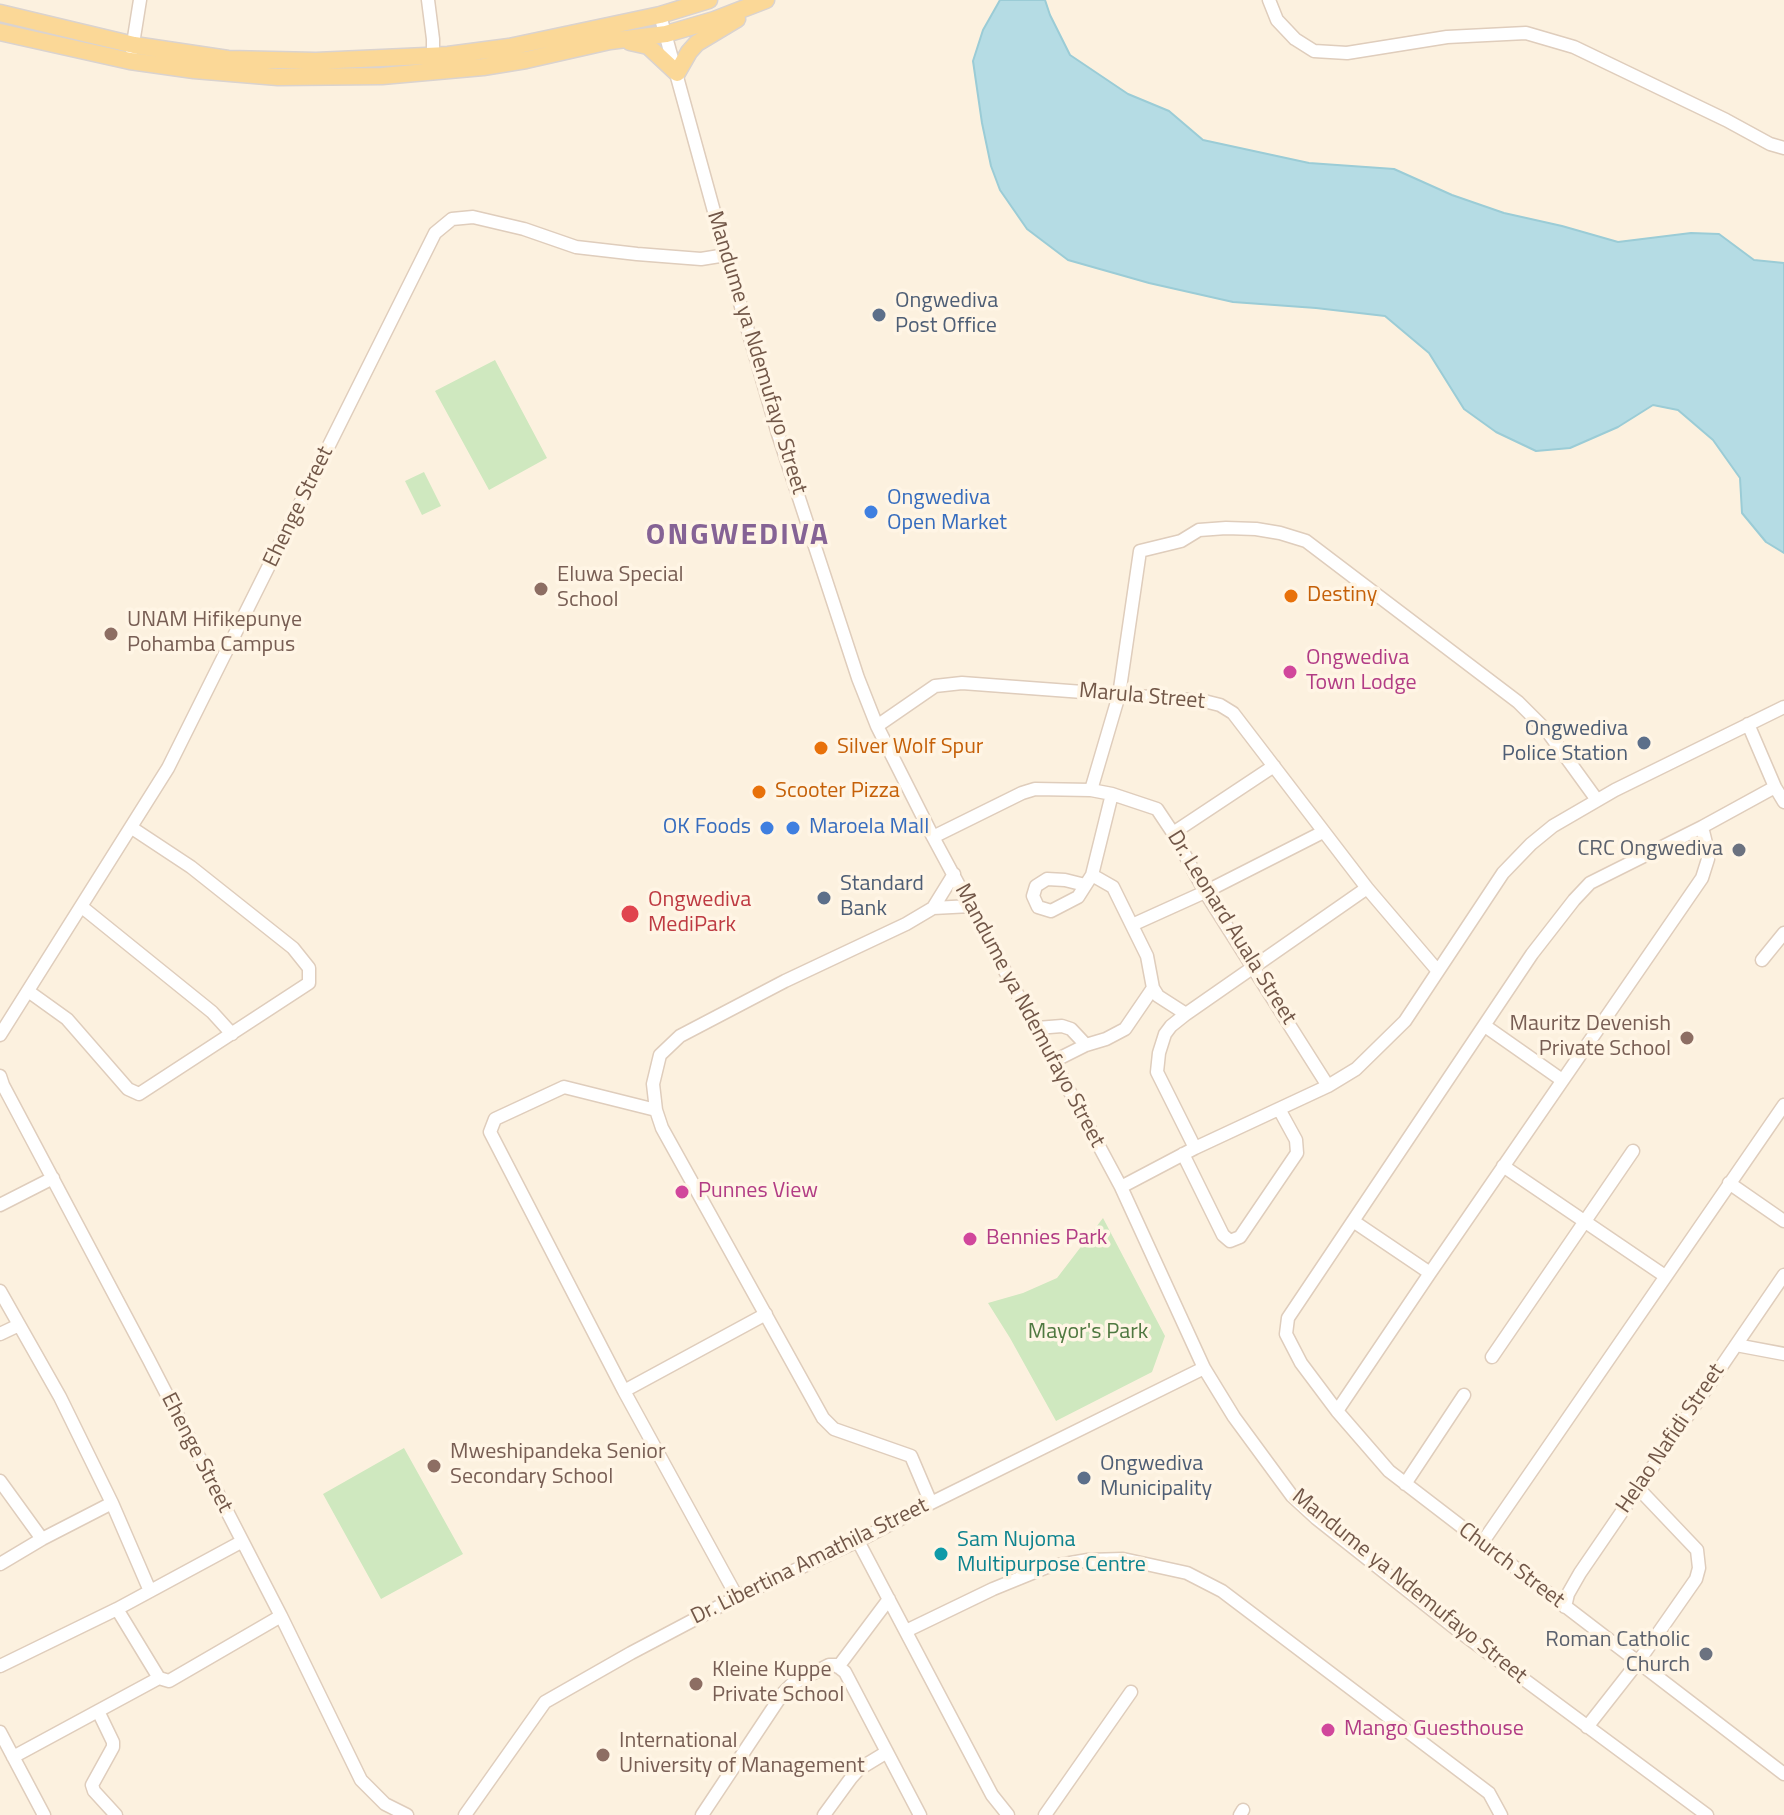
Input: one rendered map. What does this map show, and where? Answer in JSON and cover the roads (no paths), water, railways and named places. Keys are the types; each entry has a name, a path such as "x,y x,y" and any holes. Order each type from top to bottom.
{"main road":[{"path":"0,13 132,53 316,61 433,56 509,47 660,15 709,0"},
{"path":"0,32 132,53 240,75 382,76 483,67 666,34 766,0"},
{"path":"599,44 631,42 648,46 677,73 697,43 774,0"}],"street":[{"path":"132,53 140,0"},
{"path":"428,0 433,56"},
{"path":"1269,0 1277,20 1295,39 1314,51 1347,53 1447,37 1526,33 1574,47 1770,144 1784,148"},
{"name":"Mandume ya Ndemufayo Street","path":"660,15 778,434 858,678 877,726 933,837 1121,1187 1204,1368 1234,1417 1292,1496 1316,1518 1460,1632 1707,1815"},
{"name":"Ehenge Street","path":"0,1035 168,768 435,233 452,219 473,217 524,229 576,247 701,259 726,255"},
{"path":"1091,790 1119,695 1140,551 1181,541 1199,530 1226,528 1256,529 1306,541 1518,702 1547,731 1597,800"},
{"name":"Marula Street","path":"877,726 935,686 962,683 1204,701 1220,705 1233,713 1367,888 1437,970"},
{"path":"1121,1187 1189,1151 1328,1086 1356,1069 1405,1021 1503,873 1531,844 1553,826 1597,800 1784,707"},
{"path":"1748,724 1784,802"},
{"path":"1173,833 1274,766"},
{"path":"1430,1273 1353,1221 1532,954 1590,883 1775,787"},
{"name":"Dr. Leonard Auala Street","path":"933,837 1035,789 1091,790 1157,809 1205,892 1328,1086"},
{"path":"1112,794 1088,880 1113,887 1147,956 1153,988 1158,996 1186,1014"},
{"path":"1337,1411 1702,878 1708,859 1702,827"},
{"path":"28,991 67,1019 128,1089 139,1094 309,983 309,968 293,948 191,867 132,828"},
{"path":"1132,925 1323,832"},
{"path":"933,908 954,874"},
{"path":"1279,1109 1296,1140 1297,1153 1240,1237 1230,1241 1223,1235 1157,1072 1165,1034 1186,1014 1367,888"},
{"path":"931,1503 911,1456 839,1432 826,1423 662,1128 653,1084 660,1055 680,1036 933,908 971,906"},
{"path":"82,907 212,1012 232,1034"},
{"path":"1762,960 1784,933"},
{"path":"1054,1061 1125,1029 1153,988"},
{"path":"1037,1028 1062,1026 1071,1029 1086,1045"},
{"path":"1485,1026 1562,1080"},
{"name":"Ehenge Street","path":"0,1076 281,1616 361,1780 385,1804 407,1815"},
{"path":"656,1110 564,1087 495,1119 490,1132 624,1391 737,1597"},
{"path":"1482,1543 1784,1105"},
{"path":"1492,1357 1633,1151"},
{"path":"1503,1166 1665,1276"},
{"path":"0,1205 53,1178"},
{"path":"1729,1183 1784,1221"},
{"name":"Church Street","path":"1353,1221 1288,1318 1286,1334 1292,1348 1337,1411 1389,1471 1405,1484 1784,1774"},
{"name":"Helao Nafidi Street","path":"1565,1607 1568,1594 1580,1573 1784,1275"},
{"path":"0,1291 60,1397 112,1503 150,1591"},
{"path":"624,1391 766,1314"},
{"path":"0,1334 19,1325"},
{"path":"1736,1345 1784,1354"},
{"name":"Dr. Libertina Amathila Street","path":"465,1815 545,1702 737,1597 858,1541 1204,1368"},
{"path":"1405,1484 1464,1395"},
{"path":"0,1481 42,1539"},
{"path":"1587,1727 1638,1662 1696,1579 1699,1568 1697,1550 1638,1488"},
{"path":"0,1564 112,1503"},
{"path":"858,1541 992,1795 1008,1815"},
{"path":"0,1666 117,1609 241,1542"},
{"path":"906,1631 1047,1567 1088,1560 1123,1559 1187,1573 1222,1591 1489,1793 1501,1815"},
{"path":"838,1667 889,1599"},
{"path":"117,1609 159,1678 169,1681 281,1616"},
{"path":"702,1815 783,1693 792,1684 829,1665 845,1672 920,1815"},
{"path":"13,1757 159,1678"},
{"path":"1045,1815 1131,1692"},
{"path":"98,1711 113,1747 92,1785 116,1815"},
{"path":"0,1732 44,1815"},
{"path":"824,1815 859,1769 887,1752"},
{"path":"377,1815 385,1804"}],"water":[{"path":"1000,0 1045,0 1070,55 1128,94 1169,111 1203,140 1309,163 1394,169 1452,195 1504,213 1618,242 1691,233 1719,234 1754,260 1784,263 1784,553 1766,542 1742,513 1740,478 1713,440 1678,410 1653,405 1618,427 1570,448 1536,451 1496,432 1464,409 1429,353 1385,316 1233,302 1068,260 1027,229 1000,190 991,166 973,61 983,30"}],"place":[{"name":"Ongwediva Post Office","path":"879,315"},
{"name":"Ongwediva Open Market","path":"871,512"},
{"name":"Eluwa Special School","path":"541,589"},
{"name":"Destiny","path":"1291,596"},
{"name":"UNAM Hifikepunye Pohamba Campus","path":"111,634"},
{"name":"Ongwediva Town Lodge","path":"1290,672"},
{"name":"Ongwediva Police Station","path":"1644,743"},
{"name":"Silver Wolf Spur","path":"821,748"},
{"name":"Scooter Pizza","path":"759,792"},
{"name":"OK Foods","path":"767,828"},
{"name":"Maroela Mall","path":"793,828"},
{"name":"CRC Ongwediva","path":"1739,850"},
{"name":"Standard Bank","path":"824,898"},
{"name":"Ongwediva MediPark","path":"630,914"},
{"name":"Mauritz Devenish Private School","path":"1687,1038"},
{"name":"Punnes View","path":"682,1192"},
{"name":"Bennies Park","path":"970,1239"},
{"name":"Mweshipandeka Senior Secondary School","path":"434,1466"},
{"name":"Ongwediva Municipality","path":"1084,1478"},
{"name":"Sam Nujoma Multipurpose Centre","path":"941,1554"},
{"name":"Roman Catholic Church","path":"1706,1654"},
{"name":"Kleine Kuppe Private School","path":"696,1684"},
{"name":"Mango Guesthouse","path":"1328,1730"},
{"name":"International University of Management","path":"603,1755"}],"district":[{"name":"ONGWEDIVA","path":"738,537"}],"park label":[{"name":"Mayor's Park","path":"1088,1333"}]}
